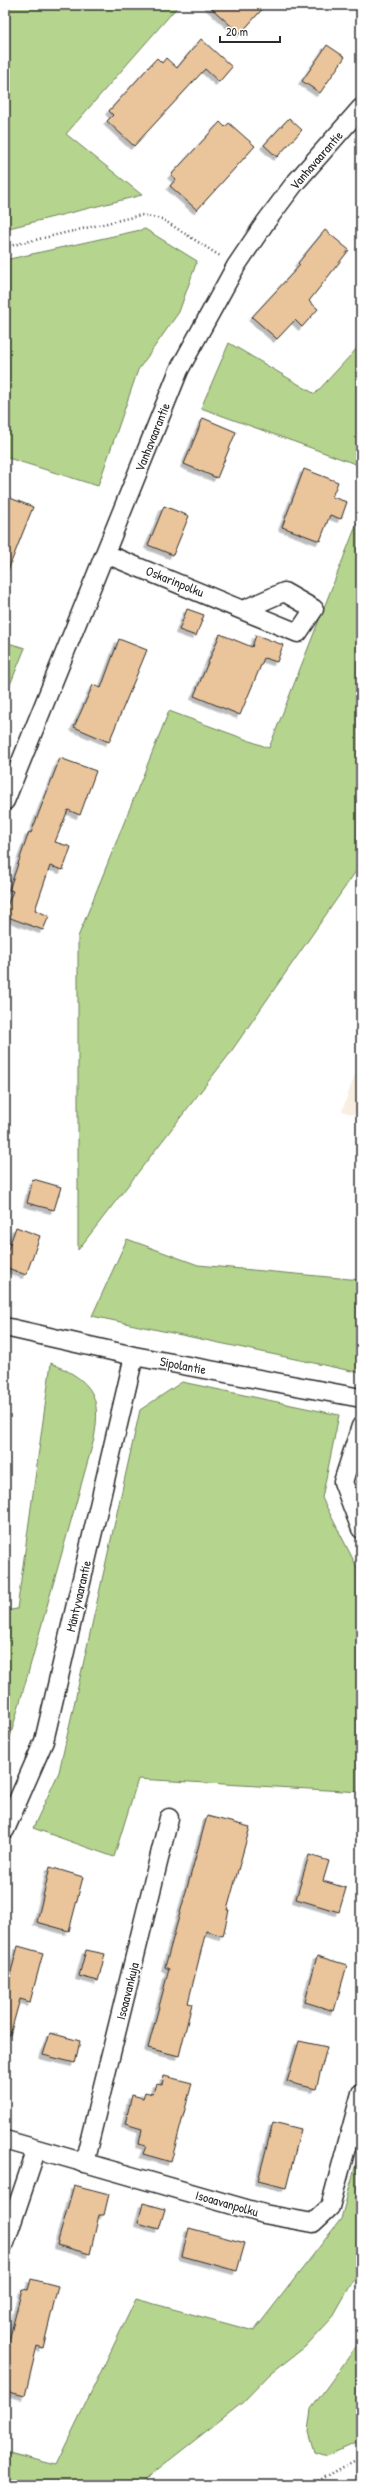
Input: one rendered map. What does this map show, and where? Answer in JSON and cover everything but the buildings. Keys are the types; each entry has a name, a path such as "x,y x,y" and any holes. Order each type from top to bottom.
{"street":[{"name":"Vanhavaarantie","path":"5,801 179,370 236,266 295,183 361,108"},
{"name":"Oskarinpolku","path":"106,554 244,610"},
{"name":"Sipolantie","path":"5,1327 134,1356 361,1398"},
{"name":"Mäntyvaarantie","path":"5,1830 44,1741 134,1356"},
{"path":"361,1426 343,1482 361,1529"},
{"name":"Isoaavankuja","path":"84,2163 169,1818"},
{"name":"Isoaavanpolku","path":"5,2140 36,2151 84,2163 264,2214 313,2223 330,2207 361,2092"},
{"path":"5,2243 36,2151"}],"path":[{"path":"5,247 141,216 162,219 236,266"},
{"path":"311,2485 361,2457"}],"shaded area":[{"path":"361,1058 361,1117 342,1111"}],"green space":[{"path":"5,5 179,5 66,134 142,195 5,229"},
{"path":"145,229 197,261 179,312 138,370 98,486 5,457 5,260"},
{"path":"229,343 315,394 361,344 361,466 201,408"},
{"path":"361,513 361,864 228,1056 78,1250 78,937 169,711 269,748"},
{"path":"5,642 25,648 5,697"},
{"path":"127,1239 198,1265 361,1280 361,1373 92,1316"},
{"path":"51,1363 76,1376 85,1383 91,1391 95,1400 96,1424 94,1439 5,1755 5,1611 17,1609"},
{"path":"182,1382 339,1415 322,1498 361,1575 361,1792 138,1779 114,1857 33,1828 59,1772 140,1410"},
{"path":"361,2145 361,2267 332,2318 305,2347 270,2374 242,2403 138,2485 5,2485 5,2452 56,2465 136,2299 254,2331 341,2219"},
{"path":"361,2340 361,2441 326,2456 314,2452 308,2431 311,2409"}]}
